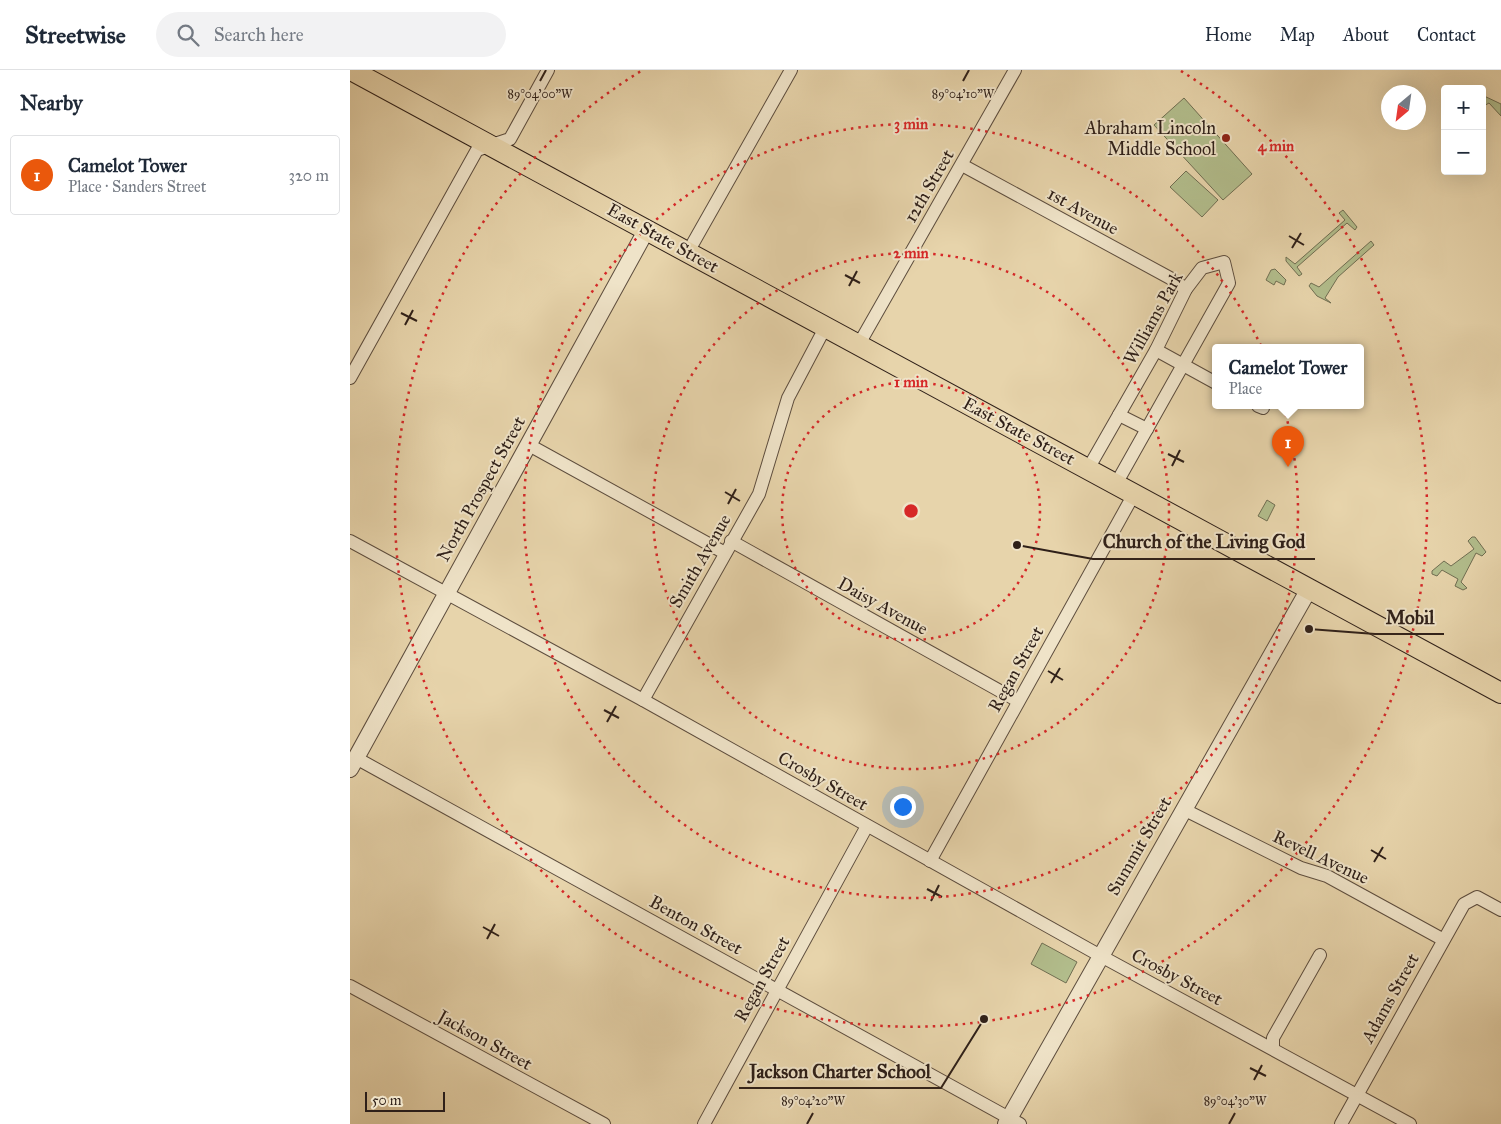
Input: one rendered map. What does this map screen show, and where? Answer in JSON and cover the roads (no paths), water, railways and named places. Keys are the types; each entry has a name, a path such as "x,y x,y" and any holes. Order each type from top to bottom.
{"main road":[{"name":"East State Street","path":"351,70 485,147 647,229 1501,693"}],"street":[{"path":"350,378 485,147 510,139 548,70"},
{"path":"688,252 791,70"},
{"name":"12th Street","path":"859,344 1015,70"},
{"name":"1st Avenue","path":"962,165 1170,278 1186,290"},
{"name":"North Prospect Street","path":"353,763 647,229"},
{"name":"Williams Park","path":"1088,469 1156,350 1186,290 1202,268 1224,262 1229,283 1116,484"},
{"name":"Smith Avenue","path":"642,700 731,541 760,494 788,398 826,326"},
{"path":"1156,350 1212,381"},
{"path":"1119,414 1147,430"},
{"path":"529,445 725,553"},
{"name":"Regan Street","path":"930,861 1134,494"},
{"name":"Daisy Avenue","path":"731,541 1018,701"},
{"name":"Crosby Street","path":"350,542 642,700 1099,956 1273,1048 1410,1124"},
{"name":"Summit Street","path":"1012,1122 1099,956 1309,589"},
{"name":"Benton Street","path":"353,763 776,989 1012,1122"},
{"name":"Revell Avenue","path":"1184,809 1301,868 1327,876 1442,939"},
{"name":"Regan Street","path":"704,1124 776,989 867,826"},
{"name":"Adams Street","path":"1341,1124 1442,939 1464,904 1477,897 1501,910"},
{"path":"1273,1048 1274,1038 1320,955"},
{"name":"Jackson Street","path":"350,986 604,1124"}],"place":[{"name":"Abraham Lincoln Middle School","path":"1226,138"},
{"name":"Camelot Tower","path":"1288,467"},
{"name":"Church of the Living God","path":"1017,545"},
{"name":"Mobil","path":"1309,629"},
{"name":"Jackson Charter School","path":"984,1019"}]}
